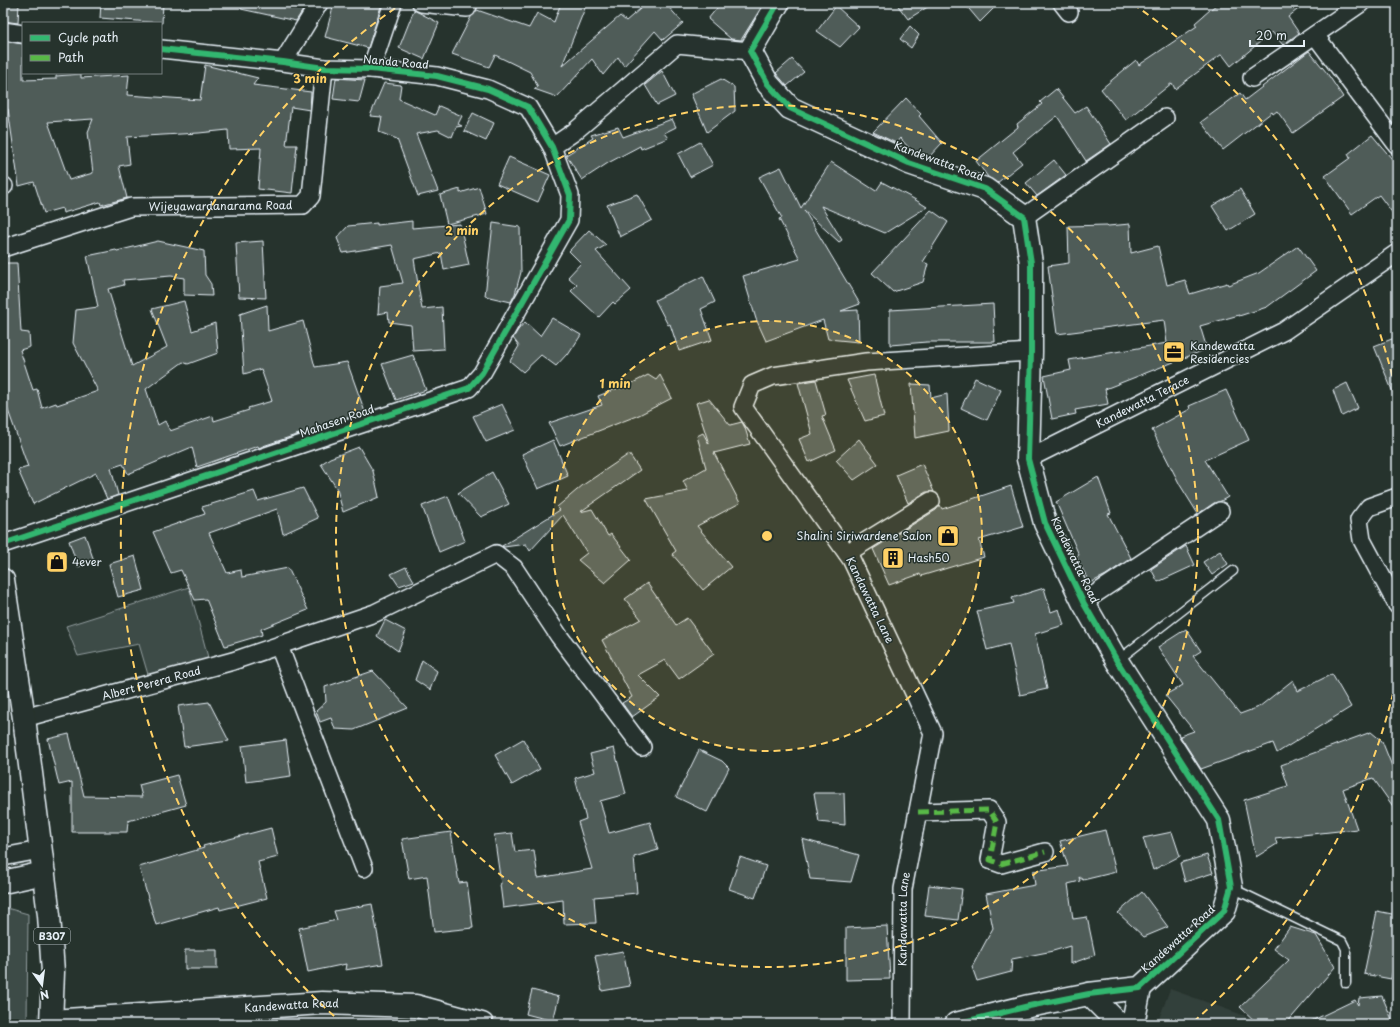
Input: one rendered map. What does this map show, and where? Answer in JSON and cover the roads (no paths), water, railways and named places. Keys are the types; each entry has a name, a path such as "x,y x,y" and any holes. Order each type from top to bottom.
{"street":[{"path":"283,62 319,3"},
{"path":"370,69 393,3"},
{"path":"421,3 467,8 468,3"},
{"path":"552,147 574,132 677,44 750,51 778,3"},
{"path":"1252,78 1361,3"},
{"path":"3,31 22,34"},
{"path":"1314,36 1397,145"},
{"name":"Nanda Road","path":"162,49 283,62 324,68 370,69 437,76 488,88 528,107 552,147 570,195"},
{"name":"Kandewatta Road","path":"750,51 768,84 790,108 909,163 986,189 1024,217 1030,263 1031,352 1028,459 1045,523 1083,602 1117,660 1219,820 1231,887 1224,911 1140,988 1090,994 1029,1006 956,1024"},
{"name":"Wijeyawardanarama Road","path":"3,248 131,207 304,205 311,196 324,68"},
{"path":"1024,217 1166,118"},
{"name":"Mahasen Road","path":"3,544 469,388 482,374 569,220 570,195"},
{"name":"Kandewatta Terace","path":"1028,459 1284,331 1397,253"},
{"name":"Kandawatta Lane","path":"902,1024 903,889 933,733 852,559 743,407 752,385 773,376 866,362 1031,352"},
{"path":"1397,497 1369,507 1359,520 1362,540 1397,605"},
{"path":"847,553 931,501"},
{"path":"1083,602 1220,511"},
{"name":"Albert Perera Road","path":"24,718 233,661 375,613 496,554 514,568 559,636 642,748"},
{"name":"B307","path":"3,580 24,718 52,944 54,972 51,1022"},
{"path":"279,646 364,868"},
{"path":"918,812 989,810 997,822 990,860 1001,864 1045,852"},
{"path":"3,857 40,850"},
{"path":"3,882 44,873"},
{"name":"Kandewatta Road","path":"1133,1024 1140,988"},
{"path":"1090,994 1119,1024"},
{"name":"Kandewatta Road","path":"51,1022 322,1003 416,1006 482,1024"}],"lane":[{"path":"1117,660 1233,571"},
{"path":"1231,887 1342,941 1346,949 1346,983"}],"place":[{"name":"Kandewatta Residencies","path":"1174,352"},
{"name":"Shalini Siriwardene Salon","path":"948,536"},
{"name":"Hash50","path":"893,558"},
{"name":"4ever","path":"57,562"}]}
